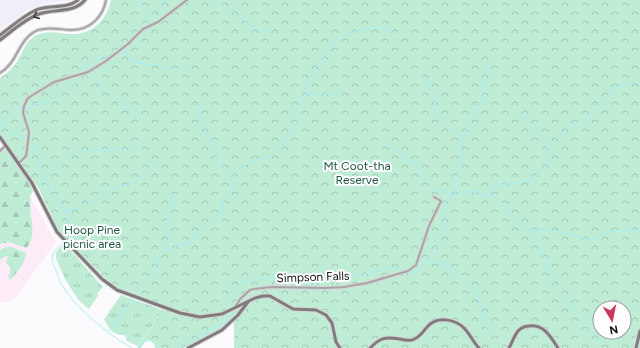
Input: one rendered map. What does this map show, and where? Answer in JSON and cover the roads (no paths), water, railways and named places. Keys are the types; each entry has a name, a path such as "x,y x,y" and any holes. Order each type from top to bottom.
{"main road":[{"path":"0,35 36,9 66,6 78,0"},
{"path":"0,40 36,15 72,9 79,6 86,0"},
{"path":"0,137 34,186 53,227 62,239 109,285 125,293 193,316 205,317 216,316 260,296 276,298 296,310 322,312 332,323 336,342 340,348"},
{"path":"188,348 218,333 236,317 249,301"},
{"path":"233,309 237,312 236,317"},
{"path":"370,348 379,339 387,337 408,341 413,340 432,323 437,320 444,320 462,326 479,348"},
{"path":"509,348 519,331 527,326 533,326 541,328 545,331 558,348"},
{"path":"636,348 640,331"}],"street":[{"path":"0,73 10,64 22,43 31,34 46,28 73,30 85,28 98,19 104,10 106,0"},
{"path":"19,163 26,156 28,132 24,116 24,107 28,98 54,82 89,71 117,53 147,26 158,22 187,0"},
{"path":"0,151 6,145"},
{"name":"Simpson Falls","path":"233,309 240,299 254,289 271,287 344,287 367,283 408,271 416,265 429,226 441,201 434,197"}],"waterway":[{"path":"139,0 143,9 152,13"},
{"path":"115,54 125,51 142,39 147,30 148,21 151,15 158,6 167,0"},
{"path":"218,0 250,25 266,32"},
{"path":"136,293 154,272 160,254 181,244 192,242 199,230 220,214 224,197 231,191 230,180 237,171 251,162 273,154 283,145 292,132 297,121 299,114 299,102 300,99 306,94 308,82 330,47 353,32 366,28 373,27 393,33"},
{"path":"126,51 129,60 149,65 158,65 169,69 182,69"},
{"path":"82,73 95,61 112,55"},
{"path":"455,195 455,183 459,173 462,141 481,101 488,63"},
{"path":"86,69 103,89 139,116"},
{"path":"66,239 69,233 68,219 62,205 51,193 44,178 34,143 29,138 20,137 14,134 4,127 2,122 5,117 17,108 26,108 53,98 75,84 80,76"},
{"path":"424,76 430,85 439,115 455,132 463,136"},
{"path":"548,147 570,125 580,121 593,112 614,88 636,82"},
{"path":"306,94 343,93"},
{"path":"200,106 199,113 201,122 212,140 217,156 229,179"},
{"path":"488,195 491,189 505,184 520,183 533,178 546,165 550,156 546,144 528,122 523,111"},
{"path":"44,178 67,157 77,151 122,149 128,148 138,141"},
{"path":"385,142 402,153 407,159 416,163 418,173 421,177 429,181 432,188 439,191 453,193"},
{"path":"65,211 78,209 85,203 96,199 113,189 133,183 156,160"},
{"path":"407,273 411,273 416,270 438,246 446,222 444,208 447,199 468,191 496,197 525,227 533,230 544,229 589,239 612,231 640,230"},
{"path":"167,251 169,233 166,226 172,207 173,194"},
{"path":"533,230 534,240 542,251 551,280 566,299 581,323 601,343"},
{"path":"64,242 55,250 52,256 53,263 62,285 75,303 84,312 113,336 132,348"},
{"path":"427,260 450,267 462,275 470,284 479,299 485,326 497,340"},
{"path":"178,348 197,336 227,322 233,315 230,302 231,292 236,286 247,281 259,278 279,277 296,283 307,283 363,275 395,267 405,271"},
{"path":"108,331 132,298"},
{"path":"140,348 144,342 150,340 154,343 156,348"}],"park label":[{"name":"Mt Coot-tha Reserve","path":"357,173"},
{"name":"Hoop Pine picnic area","path":"92,237"}]}
